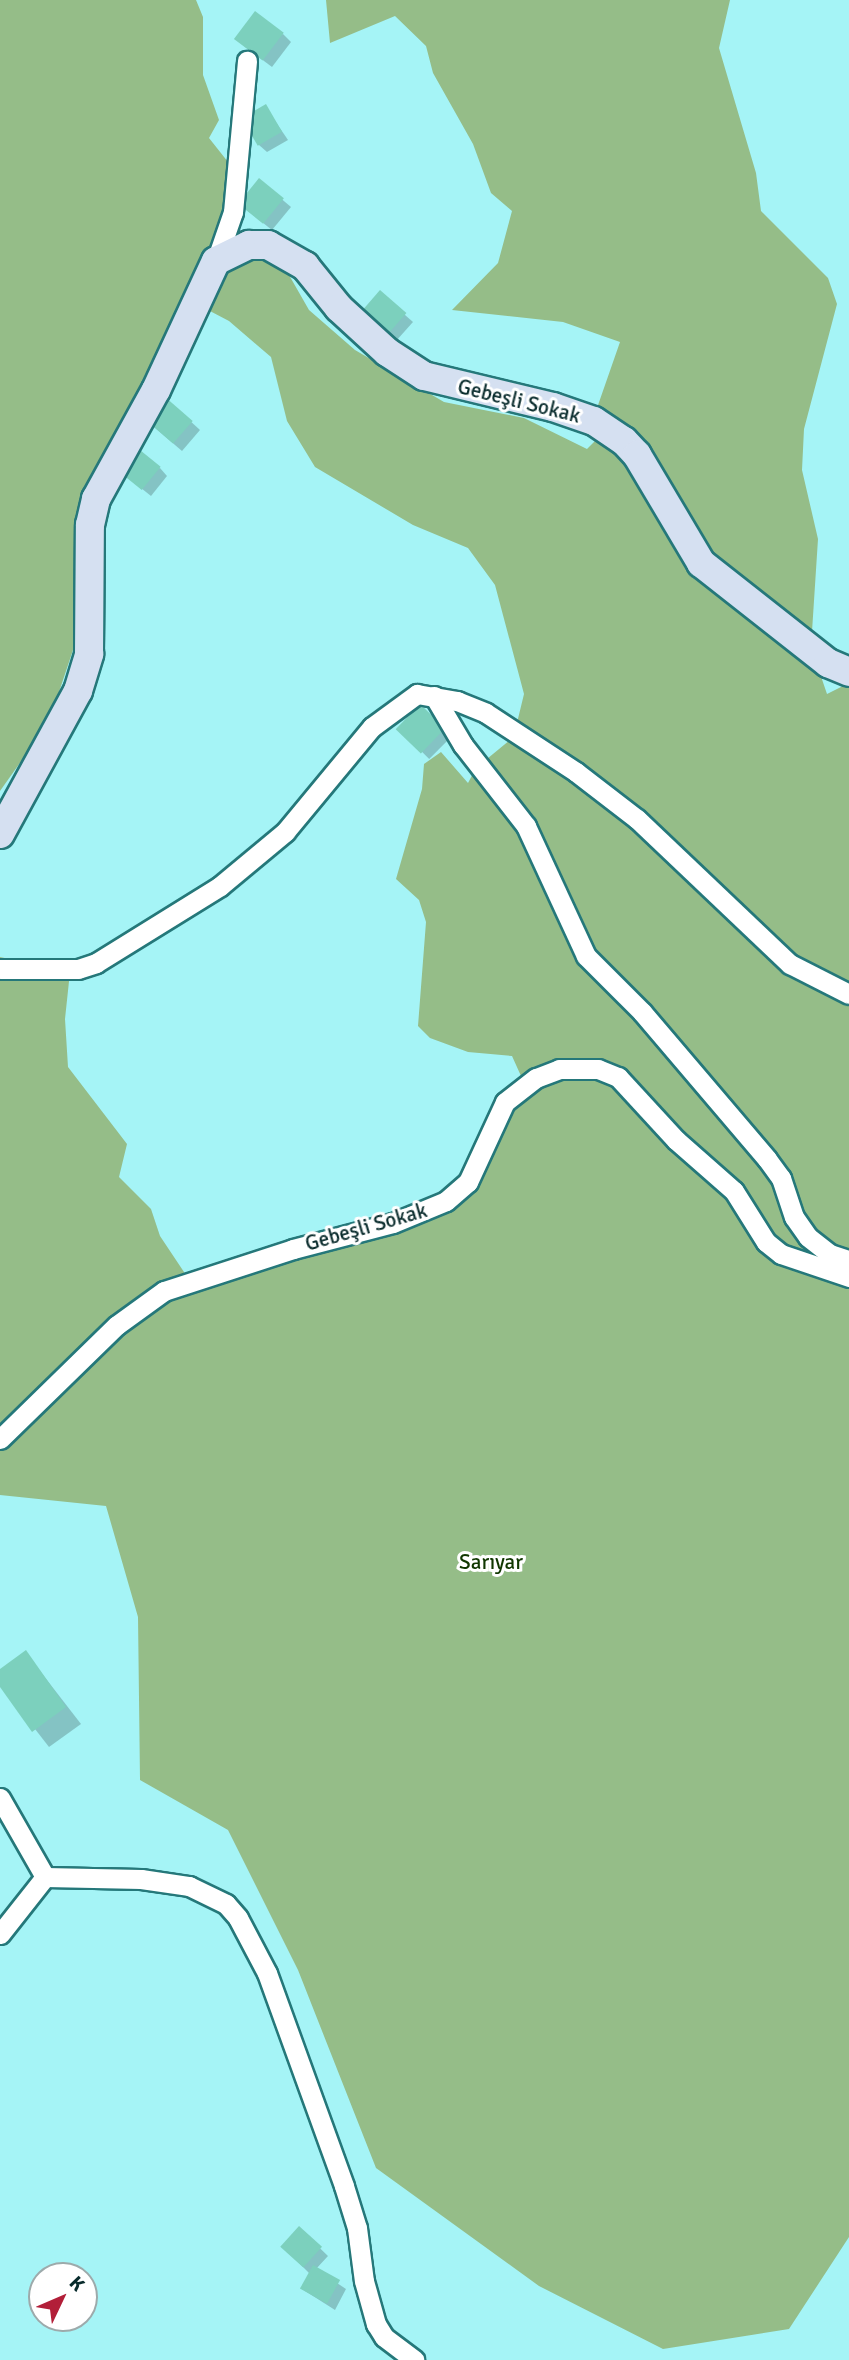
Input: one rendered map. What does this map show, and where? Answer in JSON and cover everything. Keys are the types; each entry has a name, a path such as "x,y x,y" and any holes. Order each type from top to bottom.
{"street":[{"path":"0,834 78,691 89,654 90,525 96,499 156,390 216,261 233,212 247,61"},
{"name":"Gebeşli Sokak","path":"216,261 233,249 268,245 304,266 339,308 387,352 424,376 594,421 637,455 701,563 820,657 849,672"},
{"path":"0,969 78,969 133,941 258,858 323,790 372,727 398,704 417,694 434,695 486,713 594,784 665,845 789,964 849,994"},
{"path":"434,695 463,745 526,826 586,956 642,1012 767,1159 781,1178 794,1217 808,1237 830,1254 849,1260"},
{"name":"Gebeşli Sokak","path":"0,1439 117,1325 164,1291 293,1249 394,1223 446,1201 468,1182 505,1102 536,1078 559,1069 598,1069 618,1077 676,1140 733,1191 766,1242 793,1259 849,1277"},
{"path":"0,1798 45,1877"},
{"path":"0,1934 45,1877"},
{"path":"45,1877 141,1879 189,1886 226,1904 238,1918 267,1973 344,2186 376,2324 384,2337 414,2360"}],"green space":[{"path":"0,0 196,0 203,17 203,75 219,120 209,138 232,167 220,231 86,494 79,632 49,722 0,791"},
{"name":"Sarıyar","path":"326,0 730,0 719,48 756,173 761,211 828,278 837,304 804,429 802,470 818,539 811,647 827,694 849,683 849,2237 789,2329 663,2349 539,2286 376,2168 298,1970 228,1830 140,1780 138,1617 106,1506 0,1495 0,957 70,972 65,1019 68,1067 127,1144 119,1177 151,1209 160,1236 186,1275 423,1209 453,1186 468,1166 495,1098 521,1076 512,1056 468,1052 430,1038 418,1026 426,922 419,900 396,879 422,789 424,764 441,752 468,783 476,768 510,740 516,727 524,694 495,585 468,548 413,525 315,467 287,421 271,357 229,321 208,310 222,271 241,258 263,259 289,275 309,310 355,350 444,402 524,418 587,449 606,430 597,408 620,342 563,322 452,310 498,263 512,211 491,193 473,144 433,73 426,46 395,16 330,43"}],"building":[{"path":"255,11 284,33 263,61 234,39"},
{"path":"266,104 282,132 258,146 242,118"},
{"path":"259,178 284,198 263,224 238,204"},
{"path":"380,290 406,313 387,335 361,312"},
{"path":"164,396 193,421 173,444 144,419"},
{"path":"135,446 161,467 142,490 116,469"},
{"path":"420,704 445,728 421,753 396,729"},
{"path":"26,1650 66,1707 32,1732 0,1687 0,1669"},
{"path":"299,2226 322,2247 303,2268 280,2247"},
{"path":"313,2265 340,2280 327,2304 300,2289"}]}
